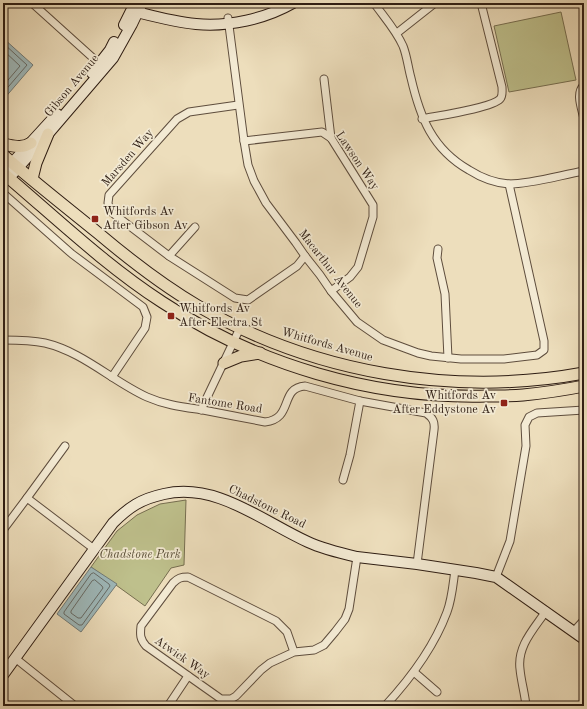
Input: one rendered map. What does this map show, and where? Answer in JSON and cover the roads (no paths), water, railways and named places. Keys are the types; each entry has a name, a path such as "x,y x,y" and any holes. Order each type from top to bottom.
{"main road":[{"path":"32,179 36,163 48,134"},
{"path":"3,144 21,147 31,143"},
{"name":"Whitfords Avenue","path":"3,154 72,213 145,272 198,306 269,341 348,366 385,374 447,381 497,382 584,373"},
{"path":"5,175 133,282 168,306 233,342 296,367 340,380 385,389 430,395 473,397 522,395 584,386"},
{"path":"224,363 241,356 260,353"}],"street":[{"path":"32,3 102,66"},
{"path":"228,21 260,11 279,3"},
{"path":"137,6 190,24 209,25 267,15 294,3"},
{"path":"374,3 397,33 406,57 422,119 431,135 446,154 478,176 509,184 584,170"},
{"path":"397,33 435,3"},
{"path":"422,119 494,103 500,99 502,87 481,3"},
{"name":"Gibson Avenue","path":"16,165 31,143 69,100 116,53 137,6"},
{"name":"Macarthur Avenue","path":"228,21 238,105 248,165 254,181 266,203 331,291 357,322 383,340 418,353 448,358 504,359 537,355 544,350 544,341 509,184"},
{"name":"Gibson Avenue","path":"5,175 48,134 102,66"},
{"path":"324,79 331,138"},
{"path":"584,85 580,91 579,99 584,119"},
{"name":"Marsden Way","path":"238,105 189,112 177,118 109,196 108,203 110,211 169,256 235,298 248,300 297,266 305,256"},
{"name":"Lawson Way","path":"244,141 322,132 331,138 373,205 373,217 358,267 350,277 331,291"},
{"path":"3,193 72,254 143,307 147,317 145,328 112,377"},
{"path":"169,256 195,227"},
{"path":"438,248 437,258 445,294 448,358"},
{"path":"201,410 240,328"},
{"name":"Fantome Road","path":"3,340 27,340 57,347 72,353 131,389 163,403 265,422 273,421 282,414 291,392 299,386 305,386 360,401 426,413 430,416 434,424 417,564"},
{"path":"343,480 350,455 360,401"},
{"path":"496,577 510,540 526,446 525,425 529,417 537,413 584,410"},
{"path":"3,530 65,446"},
{"name":"Chadstone Road","path":"3,675 113,523 125,511 139,502 150,497 177,491 190,491 216,496 308,542 357,557 417,564 496,577 584,639"},
{"path":"28,498 94,549"},
{"name":"Atwick Way","path":"294,652 288,632 276,621 188,577 182,577 173,583 141,626 141,640 146,646 221,699 231,699 270,663 294,652 314,650 324,644 345,619 349,609 357,557"},
{"path":"385,706 414,672 427,651 447,612 451,599 455,570"},
{"path":"526,706 519,667 521,650 525,641 546,611"},
{"path":"574,632 584,620"},
{"path":"15,658 75,706"},
{"path":"414,672 437,692"},
{"path":"168,706 188,676"}],"water":[{"path":"3,38 33,65 3,100"},
{"path":"91,567 117,584 81,632 57,614"}],"place":[{"name":"Whitfords Av After Gibson Av","path":"95,219"},
{"name":"Whitfords Av After Electra St","path":"171,316"},
{"name":"Whitfords Av After Eddystone Av","path":"504,403"}],"park label":[{"name":"Chadstone Park","path":"140,555"}]}
